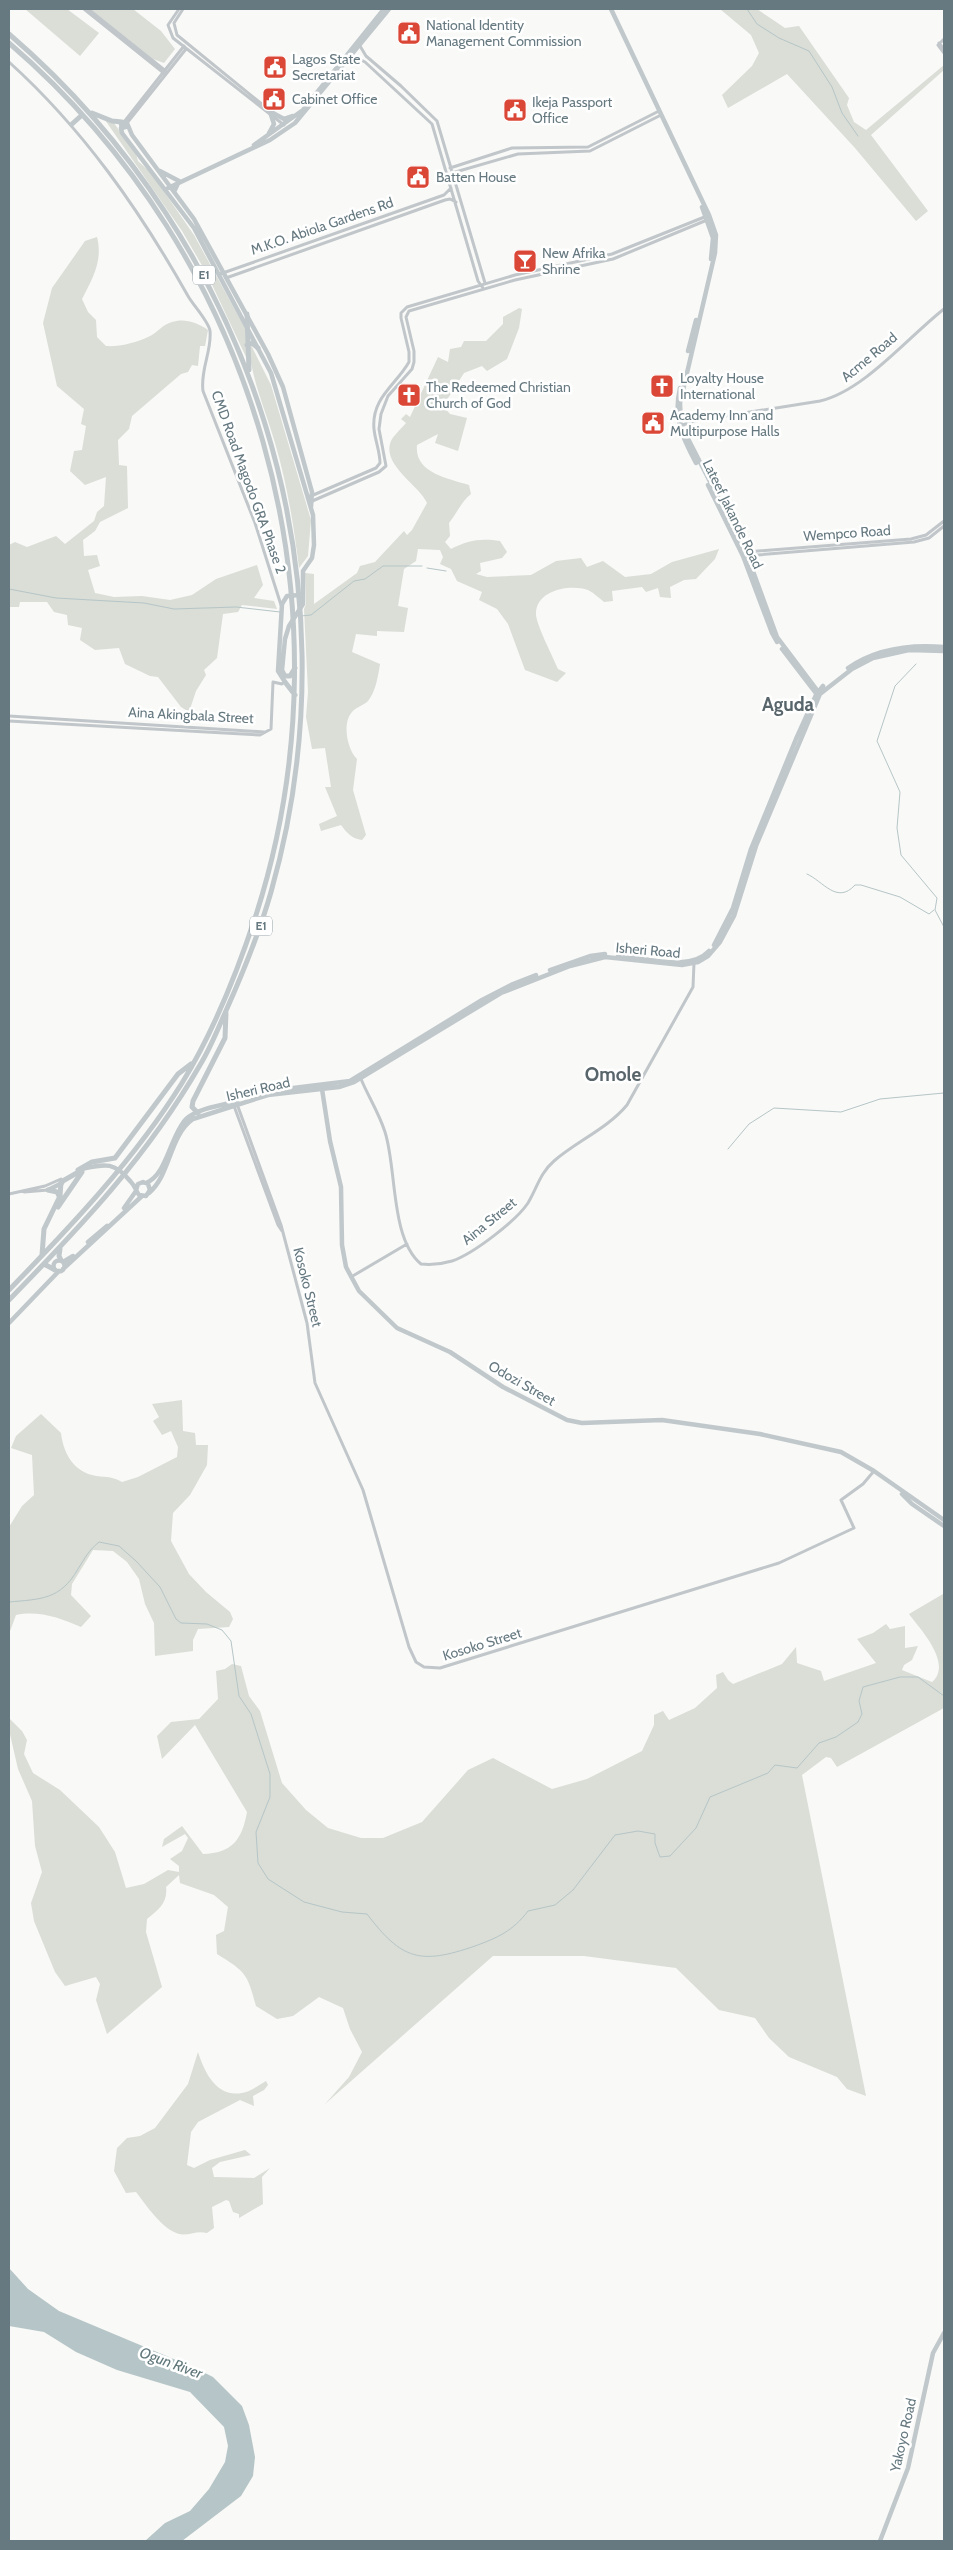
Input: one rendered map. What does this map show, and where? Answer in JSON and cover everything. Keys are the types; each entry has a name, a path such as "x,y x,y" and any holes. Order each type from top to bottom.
{"highway":[{"name":"E1","path":"9,34 49,70 86,109 147,183 188,245 225,318 251,380 276,463 297,570 303,649 299,750 283,847 265,914 236,991 202,1063 186,1089 127,1172 60,1249 9,1300"},
{"name":"E1","path":"9,43 82,115 132,176 164,222 191,266 213,310 242,377 263,441 282,518 290,572 296,652 296,695 288,773 266,882 250,937 232,982 181,1085 111,1179 63,1234 9,1290"},
{"path":"86,109 112,121 125,124"},
{"path":"72,124 82,115"},
{"path":"247,314 247,345 251,380"},
{"path":"247,345 252,343 258,348"},
{"path":"296,665 290,676 284,679 296,695"},
{"path":"198,1113 193,1108 193,1104 225,1038 226,1010"},
{"path":"40,1258 44,1249 44,1229 59,1197 61,1184 92,1162 115,1158 178,1074 193,1062"},
{"path":"63,1234 54,1241 46,1240 47,1230 56,1211 82,1170"},
{"path":"48,1190 57,1192 59,1197"},
{"path":"60,1249 58,1256 62,1261"},
{"path":"44,1264 59,1270"}],"main road":[{"path":"240,153 295,123 389,9"},
{"name":"Lateef Jakande Road","path":"611,9 708,218 713,245 677,403 680,426 745,554 772,633 804,678 818,694"},
{"path":"168,188 179,181 270,140 285,128 302,110 383,10"},
{"path":"272,114 284,119 302,110"},
{"path":"260,141 274,127 272,114"},
{"path":"125,124 157,169 247,314 280,378 311,499 315,536 312,558 303,571 303,604 288,629 282,664 284,679"},
{"path":"125,124 122,133 168,188 174,192 194,219 223,276 277,389 311,499"},
{"path":"157,169 179,181"},
{"path":"174,192 179,181"},
{"name":"Lateef Jakande Road","path":"745,554 750,561 777,636 818,694"},
{"path":"750,561 754,554"},
{"path":"284,679 278,663 282,611 287,596 303,594"},
{"path":"281,627 288,629"},
{"name":"Isheri Road","path":"696,962 707,954 725,929 762,822 811,705 818,694 852,669 873,658 908,650 944,649"},
{"path":"804,678 811,692 811,705"},
{"name":"Isheri Road","path":"149,1193 158,1182 180,1136 189,1122 236,1105 275,1094 346,1086 361,1079 483,1001 514,986 592,959 619,958 670,965 696,962 708,956 720,942 734,916 756,846 818,694"},
{"name":"Isheri Road","path":"59,1270 54,1263 62,1261 115,1218 143,1183 156,1177 167,1150 185,1120 198,1113 267,1093 350,1081 461,1015"},
{"name":"Odozi Street","path":"322,1089 330,1141 341,1187 344,1259 359,1292 397,1328 450,1352 503,1387 567,1420 582,1423 662,1420 760,1434 841,1452 894,1485"},
{"path":"82,1170 101,1165 114,1168 132,1182 142,1196"},
{"path":"9,1322 59,1270 113,1224 136,1199 149,1193 150,1187 143,1183 132,1182"},
{"path":"48,1190 61,1184"},
{"path":"59,1270 62,1261"},
{"path":"894,1485 944,1520"},
{"path":"894,1485 912,1504 944,1526"},
{"name":"Yakoyo Road","path":"880,2541 908,2468 933,2353 944,2333"}],"street":[{"path":"84,9 165,72"},
{"path":"88,9 165,72"},
{"path":"179,9 169,22 170,35 272,114 285,128"},
{"path":"183,9 174,23 175,32 186,47 192,54 272,114"},
{"path":"944,39 938,44 944,51"},
{"path":"360,46 363,53 434,116 480,265 485,283 482,288"},
{"path":"165,72 186,47"},
{"path":"125,124 186,47"},
{"path":"182,54 192,54"},
{"path":"349,59 359,58 430,119 452,188 479,285 482,288"},
{"name":"CMD Road Magodo GRA Phase 2","path":"9,62 72,124 130,201 208,326 210,331 202,372 203,391 255,523 282,611"},
{"path":"371,67 374,63"},
{"path":"446,170 517,147 588,147 660,113"},
{"path":"448,175 518,154 590,151 646,124 660,113"},
{"path":"644,119 646,124"},
{"path":"468,163 469,168"},
{"name":"M.K.O. Abiola Gardens Rd","path":"223,276 444,195 452,188"},
{"name":"M.K.O. Abiola Gardens Rd","path":"223,276 445,200 450,199 456,202"},
{"path":"311,499 343,482 376,468 380,460 374,429 375,413 384,393 409,362 407,342 401,318 403,310 485,283 613,259 708,218"},
{"path":"361,224 363,229"},
{"path":"311,499 379,472 384,468 386,464 379,429 381,414 388,396 412,369 414,362 406,317 409,311 482,288 580,264"},
{"path":"474,267 480,265"},
{"name":"Acme Road","path":"680,426 694,421 820,402 839,396 856,385 944,309"},
{"path":"407,342 411,341"},
{"path":"679,420 694,421"},
{"path":"343,482 345,486"},
{"name":"Wempco Road","path":"745,554 892,542 922,537 944,521"},
{"name":"Wempco Road","path":"745,554 923,540 944,526"},
{"path":"277,590 287,596"},
{"path":"265,732 271,729 275,682 284,679"},
{"name":"Aina Akingbala Street","path":"9,716 247,729 265,732"},
{"name":"Aina Akingbala Street","path":"9,721 256,735 265,732"},
{"name":"Aina Street","path":"361,1079 386,1132 393,1164 399,1217 407,1244 421,1264 450,1262 472,1249 514,1218 529,1202 540,1178 555,1160 613,1119 628,1105 693,987 696,962"},
{"name":"Kosoko Street","path":"236,1105 278,1225 283,1231 309,1332 315,1383 363,1490 409,1647 416,1662 424,1667 440,1668 508,1648 590,1620 736,1577 809,1551 854,1528 841,1500 863,1484 874,1471"},
{"path":"9,1194 52,1184 82,1170"},
{"path":"16,1192 48,1190"},
{"path":"351,1278 407,1244"}],"shaded area":[{"path":"25,9 67,9 99,33 80,56"},
{"path":"90,9 133,9 161,31 175,49 164,63 153,59"},
{"path":"720,9 757,9 785,28 799,26 849,98 847,105 854,122 866,130 944,65 944,70 871,135 928,211 916,221 855,148 787,74 728,108 722,95 752,66 759,53 751,35"},
{"path":"105,120 114,123 136,154 138,161 151,173 194,235 246,330 246,357 207,274 182,231"},
{"path":"97,237 99,245 98,261 82,299 88,312 96,320 97,337 106,346 138,341 152,335 167,324 179,321 191,322 208,330 205,346 200,346 198,366 192,365 188,372 181,374 132,416 129,429 118,440 119,465 127,466 128,508 100,522 95,531 83,540 84,556 97,555 100,566 88,570 95,593 114,597 142,596 170,600 192,595 216,579 257,565 263,585 254,598 274,601 277,609 242,605 238,612 223,614 217,658 204,670 206,675 196,691 189,712 181,707 158,677 150,676 125,664 119,648 95,650 80,640 82,628 68,625 67,615 54,612 47,602 20,602 19,607 9,607 9,545 15,542 27,547 56,536 65,544 94,521 97,512 104,506 106,477 85,485 70,471 74,451 82,450 86,426 81,424 84,409 57,386 43,323 52,288 85,241"},
{"path":"519,308 522,309 519,328 507,359 487,371 482,366 464,373 443,406 450,414 467,418 458,451 435,443 438,434 417,445 421,462 427,468 443,477 469,485 471,494 449,523 450,536 445,542 451,549 475,540 500,541 507,552 502,558 480,563 481,571 476,574 487,577 531,575 556,561 581,558 587,567 603,561 625,577 651,574 672,562 719,549 715,559 696,579 684,580 670,587 671,598 660,597 658,588 646,592 642,587 612,591 613,601 604,602 590,591 581,588 563,589 547,595 537,607 536,615 542,634 558,669 566,673 557,682 525,670 508,624 497,609 479,600 482,592 457,581 451,569 440,564 443,557 440,550 418,549 416,561 404,569 398,606 408,608 404,632 377,631 377,636 356,634 352,652 380,664 373,693 368,701 352,712 347,723 348,743 357,759 353,790 366,835 362,840 352,837 341,825 321,831 319,824 337,816 325,787 331,787 325,748 312,749 306,717 308,692 304,609 306,604 305,573 314,574 314,604 357,573 360,566 375,562 404,531 407,535 412,530 427,503 391,458 389,450 391,441 406,423 401,419 406,414 410,417 438,357 448,362 450,349 461,347 464,341 486,341 503,324 503,317"},
{"path":"251,345 271,385 311,520 308,556 299,568 287,489 253,371 249,346"},
{"path":"182,1400 183,1431 195,1433 196,1445 208,1445 207,1465 190,1495 173,1513 171,1541 189,1574 206,1592 230,1612 233,1619 229,1627 198,1629 193,1640 193,1651 155,1656 154,1623 145,1604 139,1579 127,1562 113,1551 93,1550 72,1584 71,1595 91,1616 81,1627 41,1614 24,1614 16,1615 9,1634 9,1527 22,1506 34,1495 32,1455 11,1448 16,1436 41,1414 61,1433 66,1453 79,1469 92,1475 122,1482 138,1477 177,1457 178,1447 171,1431 162,1435 153,1421 159,1417 152,1404"},
{"path":"943,1594 944,1708 837,1767 831,1758 826,1757 802,1775 866,2096 847,2089 837,2077 789,2057 769,2038 755,2018 719,2010 676,1968 584,1956 493,1956 325,2104 349,2077 362,2052 350,2029 343,2008 319,1997 293,2016 277,2019 256,2006 244,1974 217,1954 216,1935 224,1931 228,1907 214,1895 180,1883 179,1875 166,1887 164,1902 147,1919 146,1932 162,1987 107,2034 96,2000 100,1984 96,1977 65,1986 55,1972 34,1921 31,1903 42,1872 35,1846 32,1801 18,1769 9,1730 9,1718 22,1731 27,1740 24,1754 33,1773 60,1790 99,1827 115,1852 126,1888 144,1884 168,1870 179,1872 179,1866 170,1859 182,1851 188,1838 185,1834 162,1847 164,1839 182,1826 203,1854 228,1848 239,1837 247,1812 195,1725 162,1759 157,1736 171,1722 199,1719 218,1699 216,1671 225,1669 232,1664 241,1666 249,1696 260,1711 282,1783 306,1810 328,1828 361,1838 383,1838 422,1822 468,1770 493,1758 552,1789 587,1779 642,1751 654,1725 654,1715 663,1711 669,1720 695,1708 717,1688 716,1675 723,1672 733,1684 782,1664 796,1647 797,1663 821,1671 824,1681 876,1663 857,1639 873,1633 886,1624 890,1629 905,1626 905,1648 918,1646 912,1660 904,1665 902,1670 932,1682 938,1675 937,1657 933,1647 909,1614"},
{"path":"198,2052 212,2082 225,2091 233,2093 245,2092 266,2081 268,2085 264,2090 253,2096 254,2106 240,2100 198,2122 191,2132 187,2165 194,2168 210,2160 245,2150 251,2155 220,2162 212,2168 214,2177 254,2178 270,2168 262,2177 263,2204 239,2218 239,2214 233,2212 229,2201 226,2200 212,2207 214,2228 207,2233 179,2234 161,2222 136,2192 126,2193 114,2171 117,2148 127,2138 140,2136 155,2128 188,2084"}],"water":[{"name":"Ogun River","path":"9,2268 28,2289 59,2311 213,2377 242,2406 249,2425 255,2457 253,2476 241,2496 182,2541 145,2541 165,2523 190,2511 209,2489 225,2462 228,2446 224,2427 190,2392 117,2370 76,2352 44,2332 9,2326"}],"waterway":[{"path":"747,9 757,24 779,38 809,51 832,87 842,113 858,136"},
{"path":"301,616 311,615 354,581 365,579 383,566 422,566"},
{"path":"427,568 446,571"},
{"path":"9,589 56,598 144,603 174,609 236,607 280,612"},
{"path":"916,664 895,686 877,741 900,792 897,828 901,855 937,898 935,910 944,927"},
{"path":"807,874 836,892 842,893 855,885 861,885 900,897 929,914 934,910"},
{"path":"728,1149 749,1124 774,1108 841,1112 880,1099 944,1093"},
{"path":"9,1602 31,1600 57,1592 71,1579 92,1548 99,1542 119,1546 136,1561 160,1587 176,1619 181,1623 207,1624 222,1630 231,1641 239,1696 251,1714 270,1774 270,1797 256,1832 258,1863 268,1879 304,1902 342,1912 367,1914 379,1929 402,1949 426,1956 456,1952 483,1943 510,1929 528,1911 555,1905 573,1890 615,1835 638,1831 655,1834 655,1843 660,1857 670,1856 696,1828 710,1797 768,1773 775,1765 797,1768 819,1743 836,1737 858,1722 862,1714 859,1701 863,1687 900,1677 918,1677 944,1696"}],"place":[{"name":"National Identity Management Commission","path":"409,33"},
{"name":"Lagos State Secretariat","path":"275,67"},
{"name":"Cabinet Office","path":"274,99"},
{"name":"Ikeja Passport Office","path":"515,110"},
{"name":"Batten House","path":"418,177"},
{"name":"New Afrika Shrine","path":"525,261"},
{"name":"Loyalty House International","path":"662,386"},
{"name":"The Redeemed Christian Church of God","path":"409,395"},
{"name":"Academy Inn and Multipurpose Halls","path":"653,423"}],"district":[{"name":"Aguda","path":"788,704"},
{"name":"Omole","path":"613,1074"}]}
